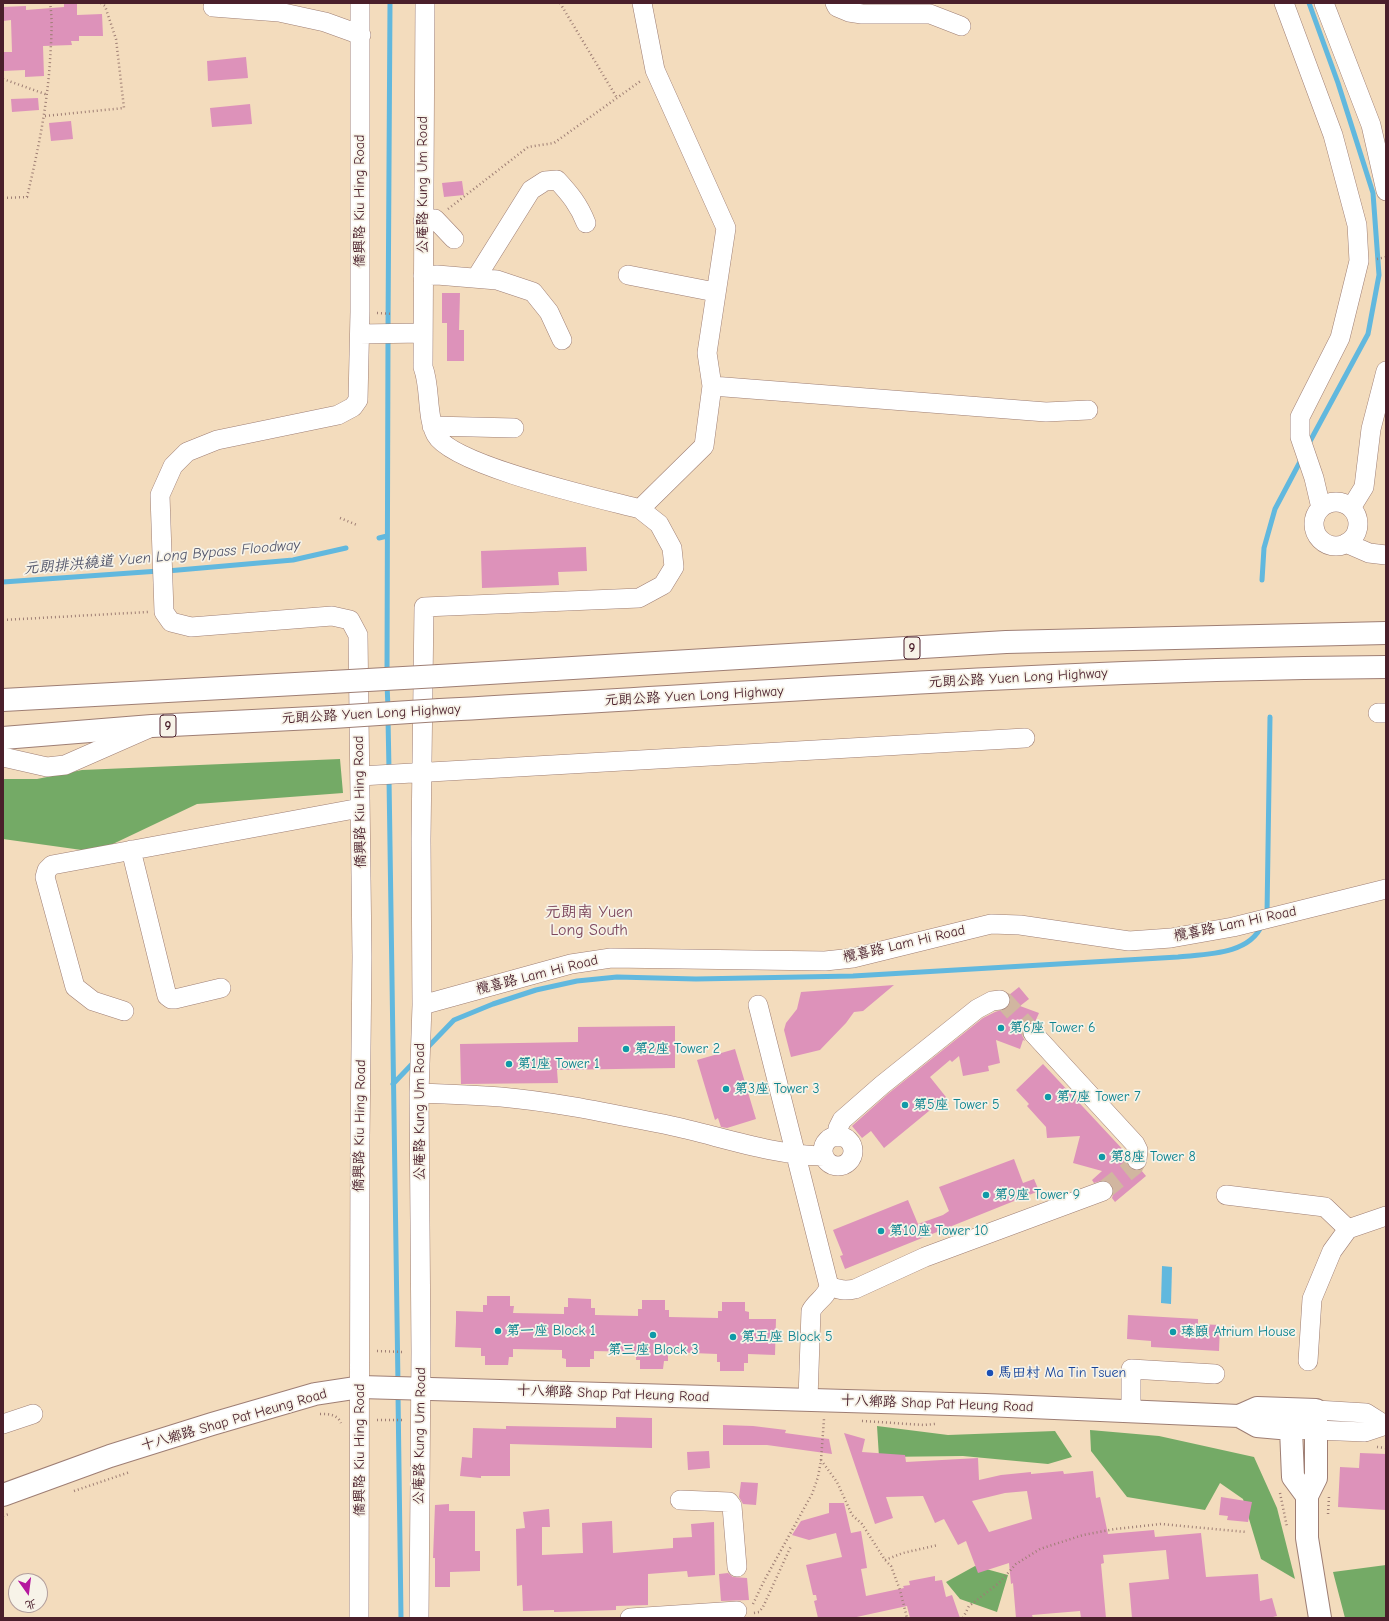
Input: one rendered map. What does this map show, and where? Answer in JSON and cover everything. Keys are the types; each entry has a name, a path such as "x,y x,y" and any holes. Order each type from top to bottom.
{"main road":[{"name":"9","path":"3,700 439,676 1006,642 1386,633"},
{"name":"元朗公路 Yuen Long Highway","path":"3,738 152,726 1067,675 1386,667"},
{"name":"十八鄉路 Shap Pat Heung Road","path":"9,1504 110,1456 315,1394 364,1387 1131,1411 1240,1416 1257,1426 1291,1419 1316,1420"},
{"path":"1291,1419 1293,1477 1307,1496"},
{"path":"1316,1420 1316,1478 1307,1496 1307,1538 1320,1618"}],"street":[{"name":"僑興路 Kiu Hing Road","path":"359,1618 366,1421 364,1387 359,1350 362,957 358,635 350,620 332,616 192,627 171,622 164,612 160,495 173,466 187,452 217,440 338,414 353,407 358,400 360,334 360,3"},
{"name":"公庵路 Kung Um Road","path":"424,3 429,220 423,276 423,366 428,379 432,426"},
{"path":"514,428 432,426 437,436 447,446 499,471 640,509 704,446 712,386 707,353 715,292 726,228 655,70 642,3"},
{"path":"835,3 837,7 856,13 930,14 961,26"},
{"path":"1284,3 1333,135 1357,225 1359,261 1340,338 1300,417 1300,437 1314,478 1322,508"},
{"path":"1324,3 1371,126 1386,191"},
{"path":"213,7 279,12 325,22 360,35"},
{"path":"476,278 531,190 544,181 557,180 579,205 586,223"},
{"path":"429,220 454,239"},
{"path":"423,276 437,275 496,280 533,292 549,312 562,340"},
{"path":"628,275 715,292"},
{"path":"360,334 423,333"},
{"path":"1351,508 1364,488 1371,429 1386,371"},
{"path":"712,386 1046,412 1088,410"},
{"path":"1346,543 1356,533 1358,527 1355,513 1351,508 1339,502 1333,502 1322,508 1315,520 1316,533 1320,539 1332,545 1346,543 1368,553 1386,555"},
{"name":"公庵路 Kung Um Road","path":"419,1618 413,1388 419,1086 422,1015 424,607 639,598 663,585 674,567 672,548 659,524 640,509"},
{"path":"3,757 47,767 64,765 152,726"},
{"path":"360,776 1025,738"},
{"path":"124,1011 93,1001 75,987 46,877 48,870 52,865 360,808"},
{"path":"131,850 167,996 171,999 175,999 221,988"},
{"name":"欖喜路 Lam Hi Road","path":"422,1015 570,964 610,958 825,961 853,958 991,924 1020,925 1129,941 1171,938 1233,927 1386,889"},
{"path":"838,1137 838,1128 842,1120 872,1093 977,1009 985,1004 1000,1000"},
{"path":"758,1005 829,1286 828,1292 814,1305 811,1311 808,1400"},
{"path":"1033,1034 1135,1144 1138,1150 1137,1160"},
{"path":"419,1086 593,1109 797,1155 824,1156"},
{"path":"834,1137 838,1137 848,1140 853,1148 852,1158 849,1162 840,1166 835,1166 827,1161 824,1156 824,1152 826,1143 834,1137"},
{"path":"829,1286 838,1290 846,1291 855,1288 924,1257 1103,1191"},
{"path":"1226,1195 1325,1207 1348,1229"},
{"path":"1308,1361 1312,1299 1332,1251 1348,1229 1386,1216"},
{"path":"1131,1411 1131,1368 1215,1374"},
{"path":"3,1424 33,1414"},
{"name":"十八鄉路 Shap Pat Heung Road","path":"1316,1420 1366,1432 1385,1425"},
{"path":"680,1500 729,1502 732,1506 737,1567"},
{"path":"630,1618 737,1612"}],"path":[{"path":"3,198 27,196 45,116 48,94 52,30 50,3"},
{"path":"45,116 124,108 116,39 105,6 101,3"},
{"path":"560,3 617,98"},
{"path":"429,220 528,147 554,143 655,70"},
{"path":"3,79 31,90 48,94"},
{"path":"340,518 357,525"},
{"path":"374,1350 408,1352"},
{"name":"十八鄉路 Shap Pat Heung Road","path":"313,1416 320,1414 331,1414 339,1418 342,1424 366,1421 406,1420"},
{"path":"791,1546 763,1607 759,1612 749,1614 764,1581 812,1494 818,1477 821,1460 825,1415"},
{"path":"1372,1447 1386,1448"},
{"path":"821,1460 837,1482 852,1515 862,1524 885,1560 891,1566 900,1590 907,1618"},
{"name":"十八鄉路 Shap Pat Heung Road","path":"67,1494 133,1470"},
{"path":"3,1516 9,1504"},
{"path":"964,1618 969,1606 999,1583 1016,1564 1040,1549 1083,1535 1115,1529 1161,1524 1246,1532"},
{"path":"885,1560 938,1545"}],"green space":[{"path":"340,759 343,793 197,804 96,852 3,839 3,779 37,779 82,770"},
{"path":"877,1426 948,1435 1055,1431 1072,1457 1048,1464 963,1456 879,1457"},
{"path":"1090,1430 1159,1436 1254,1457 1277,1508 1295,1579 1261,1559 1243,1499 1220,1483 1205,1510 1127,1497 1091,1451"},
{"path":"1386,1565 1386,1618 1345,1618 1333,1572"},
{"path":"975,1566 1008,1575 997,1612 960,1599 946,1582"}],"water":[{"path":"1162,1266 1172,1267 1171,1304 1161,1303"}],"building":[{"path":"64,3 77,3 77,15 102,14 103,36 79,36 79,41 71,41 72,45 43,46 44,76 25,77 25,70 3,71 3,52 12,52 11,20 3,21 3,7 26,6 26,10 64,7"},
{"path":"246,57 248,78 208,81 207,61"},
{"path":"38,98 39,110 12,112 11,99"},
{"path":"250,104 252,124 212,127 210,108"},
{"path":"71,121 73,139 51,141 49,123"},
{"path":"462,181 464,195 444,197 442,183"},
{"path":"442,293 460,293 459,330 464,330 464,361 447,361 447,323 442,323"},
{"path":"586,547 587,571 558,572 559,585 482,588 481,551"},
{"path":"894,985 863,1011 854,1012 846,1023 820,1050 791,1057 784,1030 786,1023 797,1009 801,992"},
{"path":"1019,987 1029,999 1020,1006 1039,1013 1035,1022 1026,1025 1023,1029 1022,1035 1025,1041 1023,1040 1020,1049 996,1040 1000,1063 988,1066 989,1071 963,1076 959,1056 952,1062 950,1060 930,1077 946,1097 884,1148 871,1131 862,1138 852,1126 889,1093 983,1018 1007,1008 1010,1004 1009,995"},
{"path":"675,1026 675,1068 557,1070 558,1083 461,1084 460,1044 578,1042 578,1027"},
{"name":"第3座 Tower 3","path":"735,1049 756,1119 727,1128 721,1127 718,1118 715,1120 697,1060"},
{"path":"1043,1064 1127,1154 1127,1164 1130,1169 1136,1171 1141,1170 1146,1176 1115,1202 1112,1198 1114,1192 1110,1183 1104,1180 1094,1183 1092,1180 1102,1171 1073,1163 1080,1136 1047,1138 1046,1127 1027,1106 1029,1104 1016,1090"},
{"path":"1014,1159 1023,1183 1034,1179 1039,1191 845,1269 840,1256 843,1255 833,1230 908,1200 918,1224 943,1215 949,1211 939,1187"},
{"path":"487,1296 510,1296 510,1306 514,1306 513,1313 564,1314 564,1307 568,1307 568,1298 591,1299 591,1308 595,1308 595,1315 638,1316 638,1309 642,1309 642,1300 665,1300 665,1310 669,1310 669,1317 718,1318 718,1311 722,1311 722,1302 745,1302 745,1311 749,1312 749,1319 776,1319 775,1355 748,1354 748,1363 744,1363 744,1371 720,1371 720,1362 717,1362 717,1354 668,1352 668,1361 664,1361 663,1369 640,1369 640,1360 636,1360 636,1352 594,1351 594,1359 590,1359 590,1367 566,1367 566,1359 562,1358 562,1350 513,1349 513,1357 509,1357 508,1365 485,1365 485,1356 481,1356 481,1348 455,1347 456,1311 483,1312 483,1305 487,1305"},
{"name":"瑧頤 Atrium House","path":"1128,1315 1198,1319 1198,1324 1220,1325 1219,1351 1151,1347 1151,1341 1127,1339"},
{"path":"616,1417 652,1418 652,1448 510,1444 510,1476 481,1476 481,1478 460,1476 462,1457 472,1458 473,1428 506,1429 506,1426 616,1428"},
{"path":"723,1425 753,1426 786,1430 785,1433 829,1439 832,1454 767,1445 723,1445"},
{"path":"844,1433 865,1439 862,1452 905,1455 906,1462 978,1458 979,1480 1001,1475 1031,1472 1031,1474 1063,1471 1064,1474 1093,1471 1096,1498 1100,1497 1108,1534 1154,1530 1155,1537 1201,1533 1206,1577 1258,1574 1260,1601 1272,1598 1277,1616 1269,1618 1132,1618 1129,1583 1169,1579 1166,1550 1103,1555 1104,1563 1101,1564 1106,1618 1081,1618 1080,1611 1032,1615 1033,1618 1016,1618 1013,1583 1011,1584 1009,1563 978,1573 966,1541 958,1545 944,1519 935,1523 923,1496 886,1497 893,1518 875,1524","holes":["1027,1491 1032,1519 989,1532 972,1501 1005,1493"]},
{"path":"709,1451 710,1468 688,1470 687,1452"},
{"path":"1360,1453 1386,1454 1386,1510 1338,1507 1340,1467 1359,1468"},
{"path":"741,1482 758,1483 756,1505 743,1504 739,1497"},
{"path":"1221,1497 1252,1502 1248,1522 1227,1520 1228,1516 1219,1515"},
{"path":"829,1503 844,1503 851,1533 861,1531 867,1568 861,1569 866,1596 904,1588 903,1586 910,1585 909,1581 935,1576 935,1581 942,1580 946,1597 952,1595 960,1618 910,1618 907,1606 852,1618 818,1618 814,1601 817,1600 816,1595 813,1595 806,1565 842,1557 836,1533 809,1540 792,1535 801,1521 829,1513"},
{"path":"449,1504 449,1511 475,1511 475,1551 480,1551 480,1571 450,1572 450,1587 435,1587 435,1558 433,1558 435,1505"},
{"path":"549,1509 550,1527 542,1527 542,1555 583,1553 582,1523 612,1521 613,1553 673,1548 673,1538 692,1537 691,1524 714,1522 715,1575 688,1577 687,1571 648,1574 648,1605 616,1606 616,1610 554,1612 554,1610 523,1611 522,1585 517,1586 516,1529 525,1528 523,1512"},
{"path":"728,1573 733,1577 747,1578 749,1600 721,1601 719,1574"}],"waterway":[{"path":"388,330 390,3"},
{"path":"1308,445 1368,334 1379,275 1373,193 1338,83 1309,3"},
{"path":"387,674 388,338"},
{"path":"1262,580 1264,548 1275,509 1302,458"},
{"name":"元朗排洪繞道 Yuen Long Bypass Floodway","path":"379,538 387,536"},
{"name":"元朗排洪繞道 Yuen Long Bypass Floodway","path":"167,571 293,560 346,548"},
{"name":"元朗排洪繞道 Yuen Long Bypass Floodway","path":"3,582 159,571"},
{"path":"387,684 388,708"},
{"path":"1267,914 1270,717"},
{"path":"388,718 389,770"},
{"path":"389,778 398,1384"},
{"path":"426,1049 454,1020 493,1004 536,990 577,981 617,977 696,979 853,976 1178,957 1213,953 1237,948 1256,935 1262,925"},
{"path":"393,1084 414,1062"},
{"path":"398,1394 401,1618"}],"tunnel":[{"path":"1000,1000 1005,1002 1033,1033"},
{"path":"1103,1191 1134,1166 1137,1160"}],"place":[{"name":"第6座 Tower 6","path":"1001,1028"},
{"name":"第2座 Tower 2","path":"626,1049"},
{"name":"第1座 Tower 1","path":"509,1064"},
{"name":"第3座 Tower 3","path":"726,1089"},
{"name":"第7座 Tower 7","path":"1048,1097"},
{"name":"第5座 Tower 5","path":"905,1105"},
{"name":"第8座 Tower 8","path":"1102,1157"},
{"name":"第9座 Tower 9","path":"986,1195"},
{"name":"第10座 Tower 10","path":"881,1231"},
{"name":"第一座 Block 1","path":"498,1331"},
{"name":"瑧頤 Atrium House","path":"1173,1332"},
{"name":"第三座 Block 3","path":"653,1335"},
{"name":"第五座 Block 5","path":"733,1337"},
{"name":"馬田村 Ma Tin Tsuen","path":"990,1373"}],"district":[{"name":"元朗南 Yuen Long South","path":"589,921"}]}
